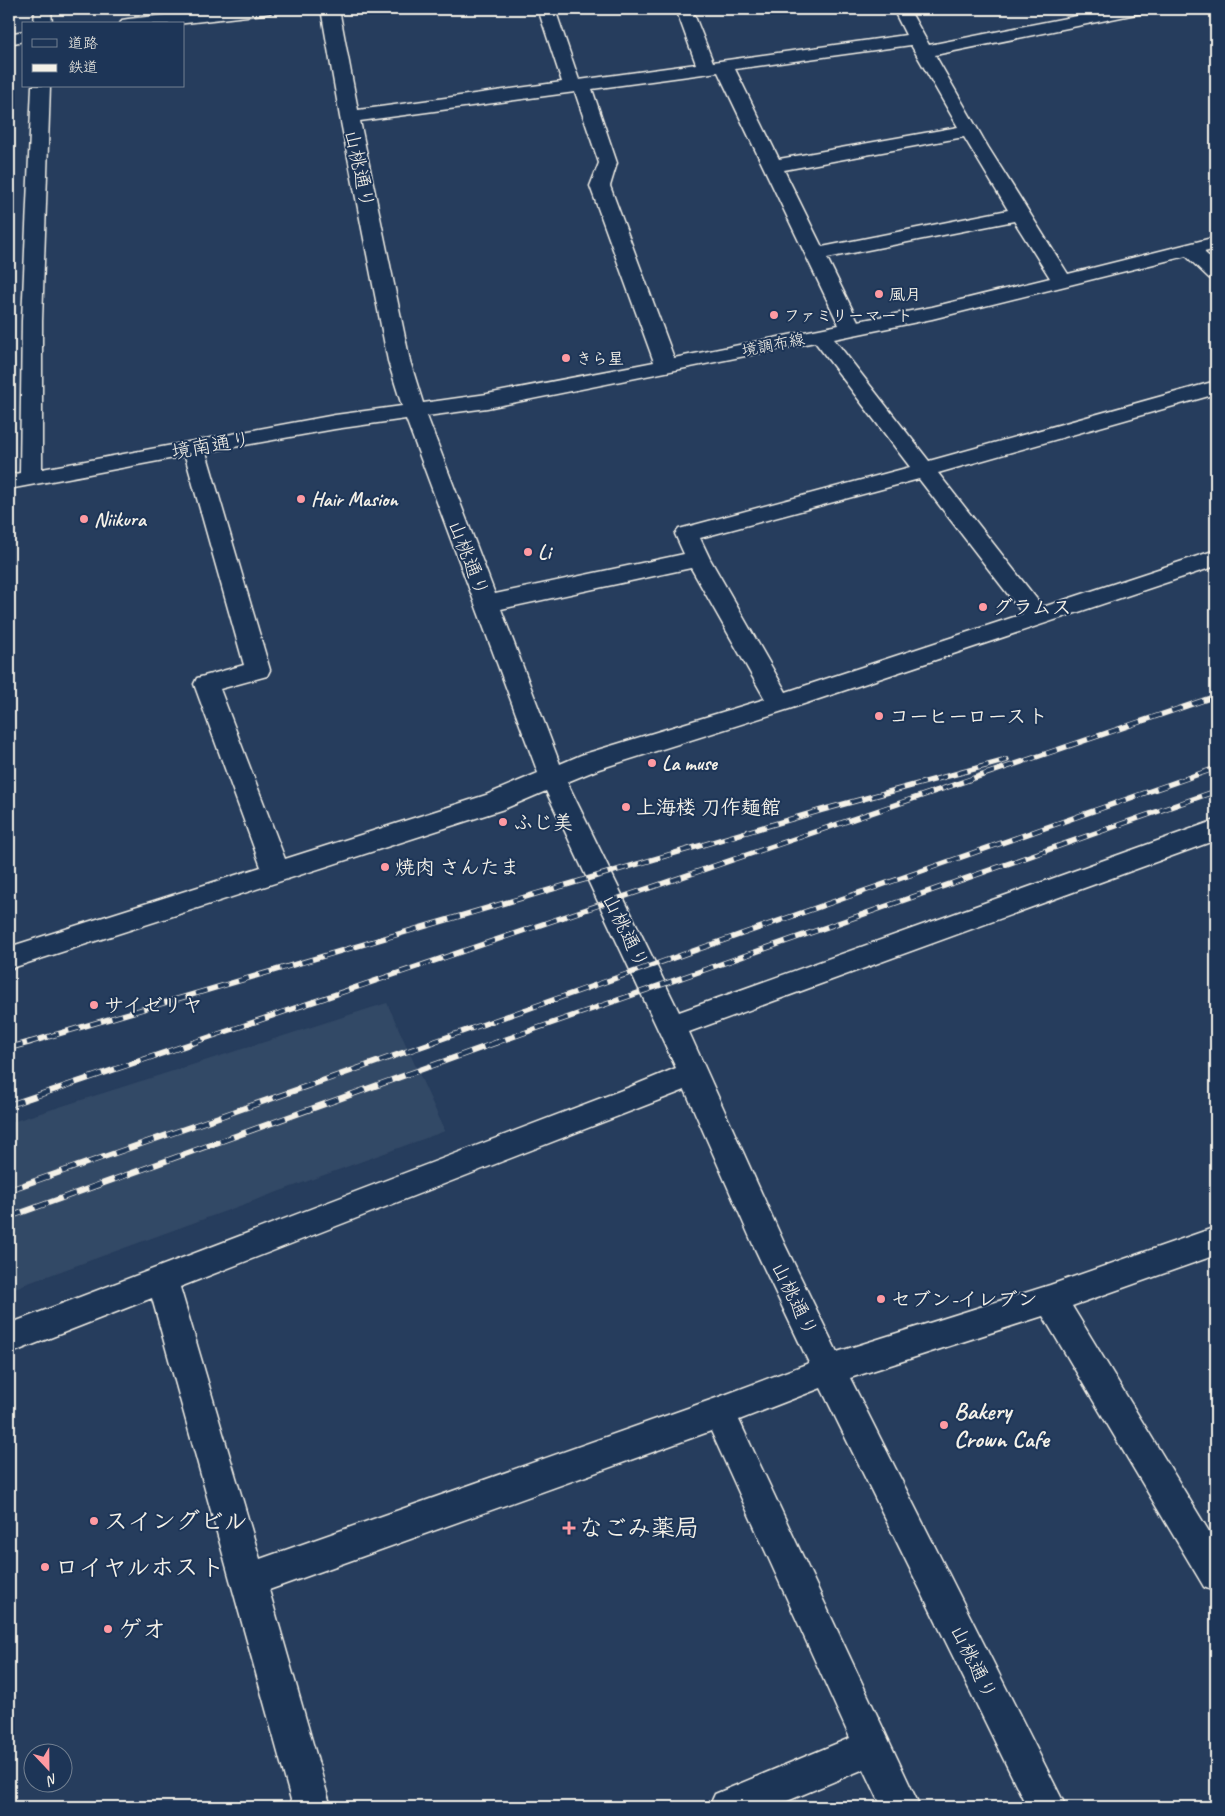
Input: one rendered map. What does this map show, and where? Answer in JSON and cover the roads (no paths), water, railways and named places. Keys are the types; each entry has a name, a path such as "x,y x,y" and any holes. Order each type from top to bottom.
{"street":[{"path":"43,9 43,22"},
{"path":"146,22 264,9"},
{"name":"山桃通り","path":"330,9 399,361 414,411 552,777 672,1026 770,1247 829,1370 1047,1807"},
{"path":"546,9 608,163 600,186 666,365"},
{"path":"684,9 773,166 851,328"},
{"path":"901,9 969,131 1063,282"},
{"path":"350,117 715,66 920,46 1136,9"},
{"path":"9,39 22,36"},
{"path":"31,478 32,320 41,88"},
{"path":"773,166 969,131"},
{"path":"816,254 1020,214"},
{"name":"境調布線","path":"414,411 487,401 932,313 1216,243"},
{"path":"1191,250 1216,274"},
{"path":"820,335 1039,618"},
{"path":"780,703 698,559 687,534 924,470 1216,387"},
{"name":"境南通り","path":"9,482 335,422 414,411"},
{"path":"194,448 258,670 206,684 277,873"},
{"path":"9,958 495,802 590,762 780,703 1216,558"},
{"path":"487,604 698,559"},
{"path":"672,1026 1216,830"},
{"path":"9,1339 692,1074"},
{"path":"249,1580 719,1412 829,1370 1050,1300 1216,1241"},
{"path":"162,1279 312,1807"},
{"path":"1050,1300 1216,1575"},
{"path":"719,1412 901,1807"},
{"path":"728,1807 873,1747"}],"railway":[{"path":"192,1043 1216,696"},
{"path":"27,1043 822,810 1007,760"},
{"path":"430,1043 1216,768"},
{"path":"495,1043 1216,791"},
{"path":"9,1048 31,1042"},
{"path":"9,1105 196,1042"},
{"path":"9,1190 434,1042"},
{"path":"9,1217 498,1042"}],"place":[{"name":"風月","path":"879,294"},
{"name":"ファミリーマート","path":"774,315"},
{"name":"きら星","path":"566,358"},
{"name":"Hair Masion","path":"301,499"},
{"name":"Niikura","path":"84,519"},
{"name":"Li","path":"528,552"},
{"name":"グラムス","path":"983,607"},
{"name":"コーヒーロースト","path":"879,716"},
{"name":"La muse","path":"652,763"},
{"name":"上海楼 刀作麺館","path":"626,807"},
{"name":"ふじ美","path":"503,822"},
{"name":"焼肉 さんたま","path":"385,867"},
{"name":"サイゼリヤ","path":"94,1005"},
{"name":"セブン-イレブン","path":"881,1299"},
{"name":"Bakery Crown Cafe","path":"944,1425"},
{"name":"スイングビル","path":"94,1521"},
{"name":"なごみ薬局","path":"569,1528"},
{"name":"ロイヤルホスト","path":"45,1567"},
{"name":"ゲオ","path":"108,1629"}]}
